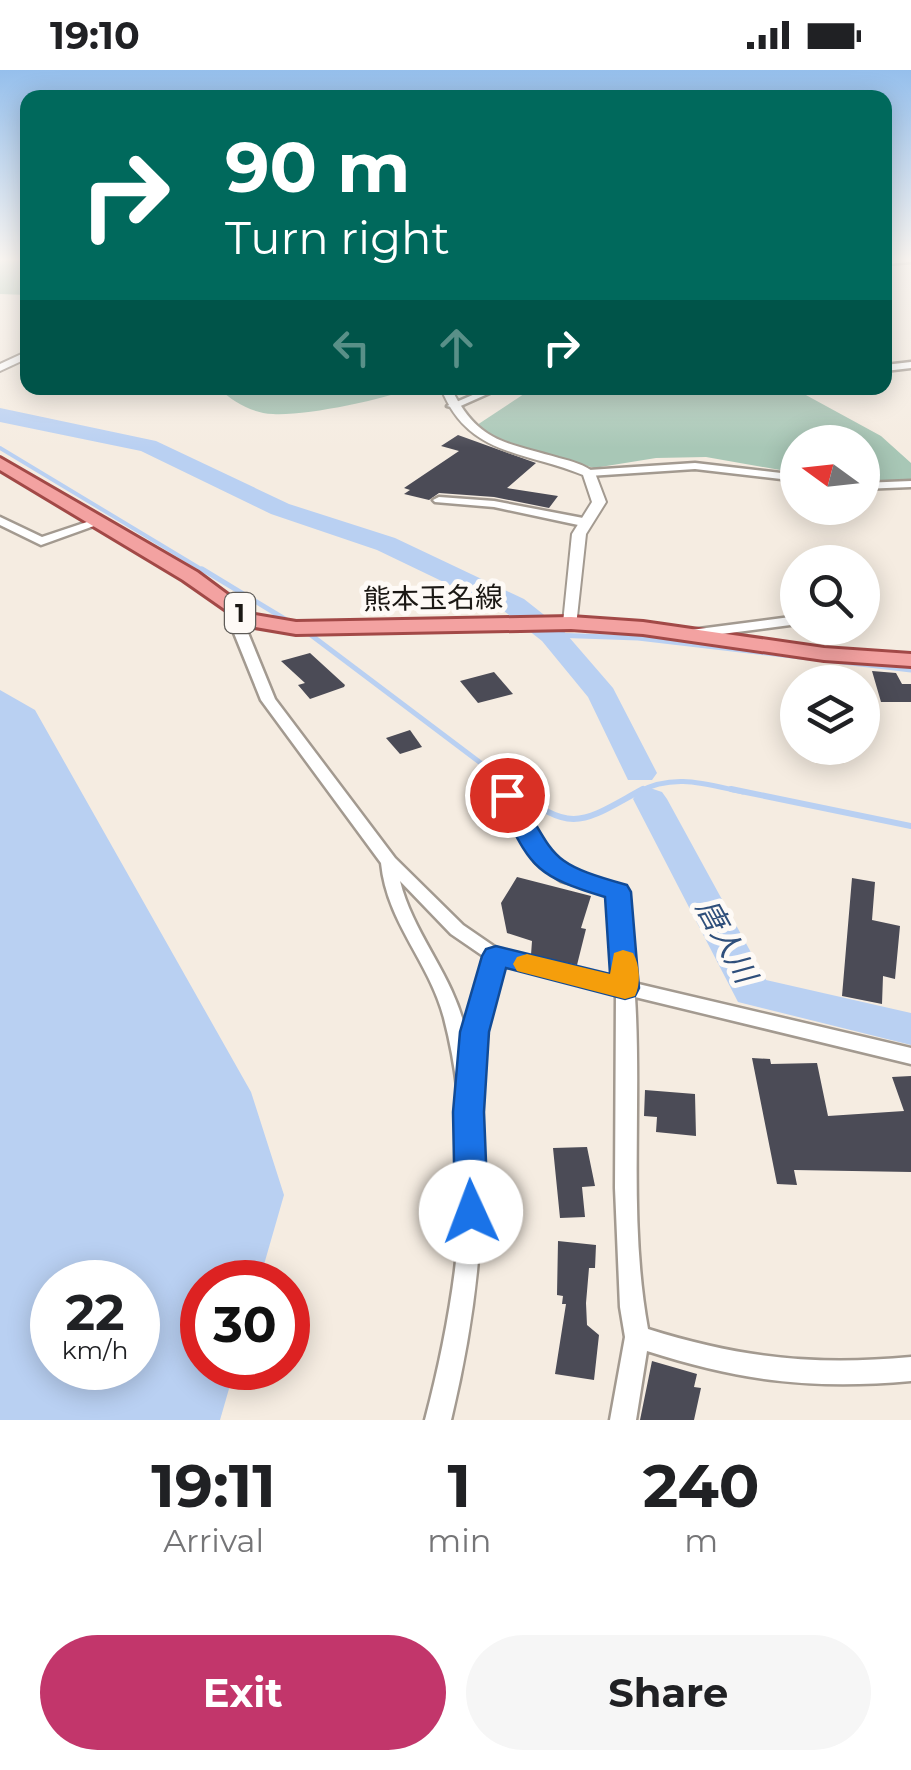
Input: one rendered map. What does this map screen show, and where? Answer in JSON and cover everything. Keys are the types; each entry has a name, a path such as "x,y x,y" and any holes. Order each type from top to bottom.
{"main road":[{"name":"熊本玉名線","path":"0,463 190,576 249,620 296,628 565,623 687,634 824,654 911,660"}],"street":[{"path":"448,395 468,427 493,443 589,473 696,466 780,476"},
{"path":"452,406 479,395"},
{"path":"565,623 583,522 599,502 589,473"},
{"path":"880,485 911,484"},
{"path":"508,506 518,494"},
{"path":"439,500 508,506 583,522"},
{"path":"0,520 41,541 99,522"},
{"path":"249,620 241,633 268,700 389,862 413,881 456,932 496,956 911,1056"},
{"path":"687,634 780,622"},
{"path":"492,772 541,858 566,877 618,892 625,988 626,1188 637,1337 623,1420"},
{"path":"521,818 538,806"},
{"path":"389,862 394,893 453,1015 468,1112"},
{"path":"438,1420 450,1376 471,1212 468,1112 474,1032 496,956"},
{"path":"637,1337 703,1359 774,1374 868,1374 911,1369"}],"green space":[{"path":"226,395 389,395 344,406 273,414"},
{"path":"522,395 806,395 861,425 780,425 780,470 706,457 656,458 594,468 496,439 477,425"},
{"path":"880,435 911,463 911,484 880,485"}],"water":[{"path":"0,690 35,710 251,1092 284,1195 265,1260 180,1260 180,1390 229,1390 220,1420 0,1420"}],"building":[{"path":"458,435 536,463 507,488 558,496 549,508 494,497 439,493 429,500 404,494 410,490 404,488 459,451 441,446"},
{"path":"310,653 344,687 310,699 298,685 305,683 281,661"},
{"path":"494,672 513,694 478,703 460,681"},
{"path":"880,672 896,673 902,684 911,684 911,702 881,702"},
{"path":"410,730 422,747 400,754 386,738"},
{"path":"517,877 591,896 581,928 586,929 577,965 531,955 532,941 507,933 501,903"},
{"path":"852,878 875,882 872,920 900,926 895,979 883,976 882,1004 842,996"},
{"path":"752,1058 770,1059 771,1064 817,1063 828,1116 904,1111 892,1077 911,1076 911,1172 794,1170 797,1185 777,1184"},
{"path":"645,1090 695,1094 696,1136 656,1132 657,1117 644,1116"},
{"path":"587,1147 595,1186 582,1187 585,1217 560,1218 553,1148"},
{"path":"558,1241 596,1245 586,1303 587,1325 599,1335 594,1380 555,1374 566,1304 562,1304 563,1296 557,1295"},
{"path":"652,1361 697,1374 694,1387 701,1388 694,1420 640,1420"}],"waterway":[{"path":"0,415 148,446 280,509 386,544 514,605 552,635 602,695 640,773"},
{"path":"0,448 206,572"},
{"path":"202,569 293,624"},
{"path":"307,632 494,773"},
{"path":"552,635 638,638 911,670"},
{"path":"503,780 518,792"},
{"path":"638,792 677,782 743,792"},
{"path":"515,789 551,813 579,819 643,789"},
{"path":"731,789 911,826"},
{"name":"唐人川","path":"650,799 752,992 911,1029"}],"slow traffic":[{"path":"527,964 625,988 623,960"}],"route":[{"path":"471,1212 468,1112 474,1032 496,956 625,988 618,892 566,877 541,858 507,795"}]}
